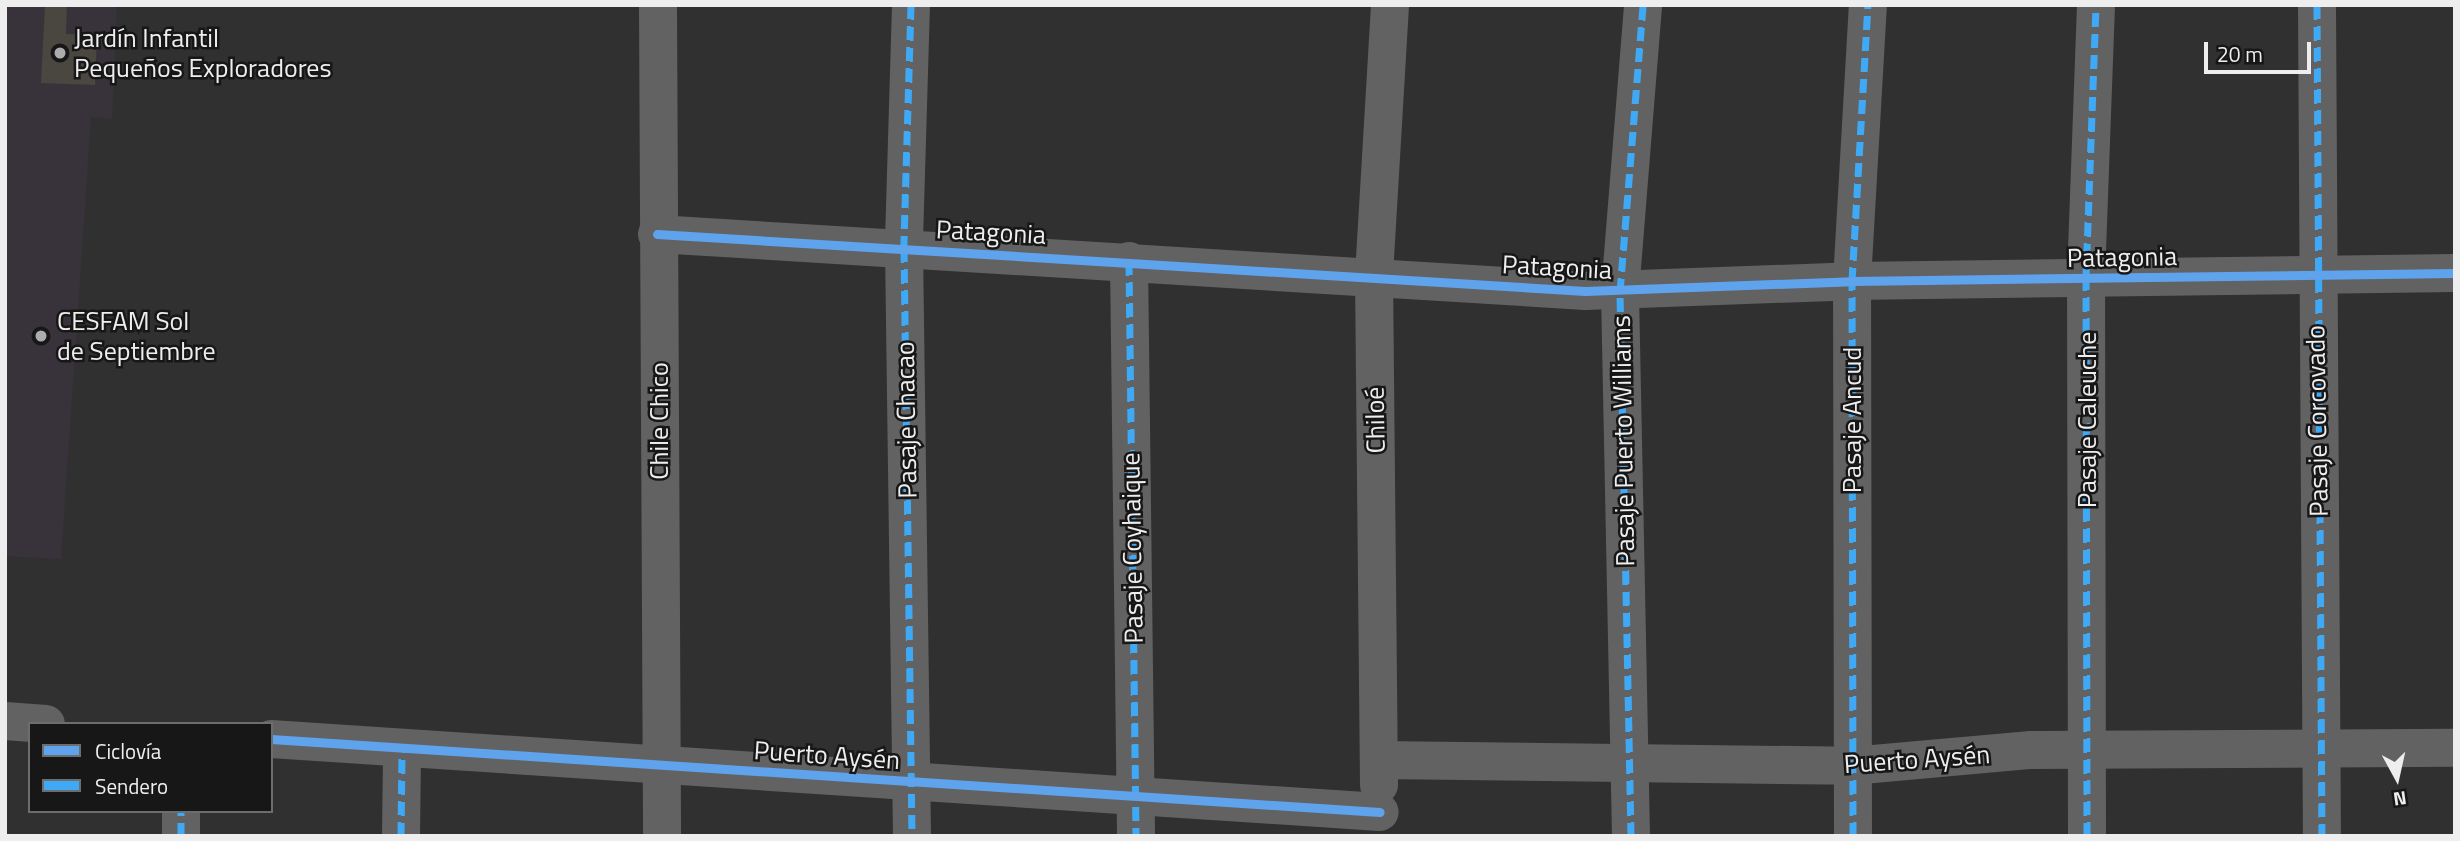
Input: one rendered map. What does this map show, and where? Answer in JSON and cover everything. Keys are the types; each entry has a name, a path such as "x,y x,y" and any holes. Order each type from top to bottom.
{"street":[{"name":"Chile Chico","path":"658,5 657,234 662,836"},
{"name":"Pasaje Chacao","path":"911,5 904,248 912,836"},
{"name":"Chiloé","path":"1380,824 1374,275 1390,5"},
{"name":"Pasaje Puerto Williams","path":"1631,836 1620,292 1643,5"},
{"name":"Pasaje Ancud","path":"1853,836 1852,281 1868,5"},
{"name":"Pasaje Caleuche","path":"2087,836 2087,278 2096,5"},
{"name":"Pasaje Corcovado","path":"2317,5 2315,275 2322,836"},
{"name":"Patagonia","path":"657,234 1374,275 1620,292 1852,281 2455,273"},
{"name":"Pasaje Coyhaique","path":"1129,261 1136,836"},
{"path":"5,721 28,723"},
{"name":"Puerto Aysén","path":"273,739 1135,796 1380,824"},
{"path":"401,836 402,748"},
{"name":"Puerto Aysén","path":"1379,760 1851,766 2088,748 2455,748"},
{"path":"181,813 181,836"}],"shaded area":[{"name":"CESFAM Sol de Septiembre","path":"5,5 117,5 112,119 91,117 61,559 5,556"}],"building":[{"path":"45,5 67,5 66,34 97,35 95,85 41,83"}],"marked path":[{"path":"911,5 904,248 912,836"},
{"path":"1631,836 1620,292 1643,5"},
{"path":"1853,836 1852,281 1868,5"},
{"path":"2087,836 2086,278 2096,5"},
{"path":"2317,5 2322,836"},
{"path":"1129,261 1136,836"},
{"path":"401,836 402,748"},
{"path":"181,813 181,836"}],"cycle path":[{"path":"657,234 1585,291 1852,281 2455,273"},
{"path":"273,739 1380,812"}],"place":[{"name":"Jardín Infantil Pequeños Exploradores","path":"60,53"},
{"name":"CESFAM Sol de Septiembre","path":"41,336"}]}
